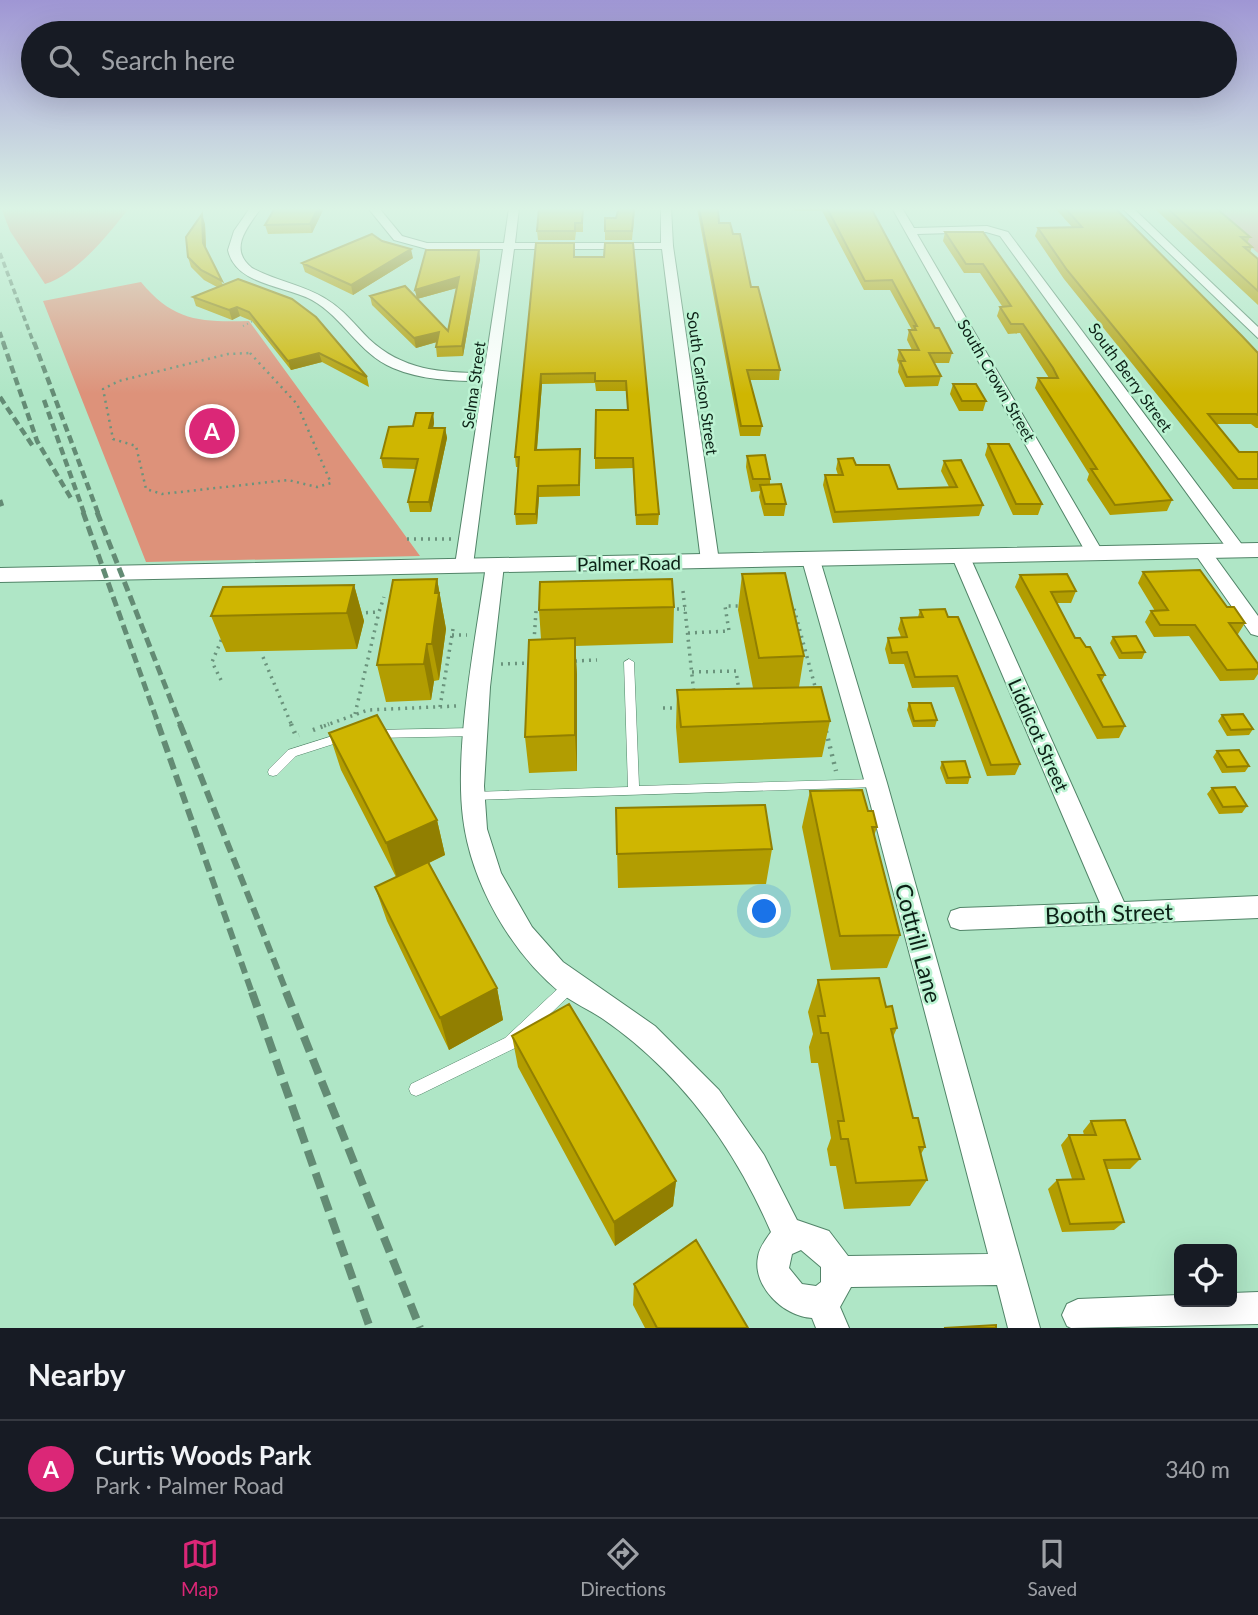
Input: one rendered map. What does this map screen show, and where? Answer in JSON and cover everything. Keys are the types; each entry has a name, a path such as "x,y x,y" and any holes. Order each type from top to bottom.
{"street":[{"path":"248,270 328,305 375,351 394,364 436,375 492,377"},
{"name":"Selma Street","path":"464,565 505,270"},
{"name":"South Carlson Street","path":"670,270 710,561"},
{"name":"South Crown Street","path":"932,270 1095,554"},
{"name":"South Berry Street","path":"1032,270 1247,550"},
{"path":"1191,270 1258,334"},
{"name":"Palmer Road","path":"0,575 1247,550"},
{"path":"1202,551 1258,630"},
{"name":"Liddicot Street","path":"961,556 1116,913"},
{"name":"Cottrill Lane","path":"811,560 876,783 1024,1328"},
{"path":"495,565 475,733 475,828 484,858 510,917 536,949 571,984 619,1014 673,1060 707,1097 758,1168 789,1237"},
{"name":"Booth Street","path":"960,919 1258,907"},
{"path":"800,1234 824,1244 832,1255 837,1270 827,1316 809,1307 796,1305 785,1297 776,1284 774,1257 779,1244 800,1234"},
{"path":"837,1270 863,1273 1006,1269"},
{"path":"1078,1315 1258,1308"}],"lane":[{"path":"629,662 634,790"},
{"path":"273,772 299,750 333,738 475,733"},
{"path":"473,796 876,783"},
{"path":"416,1089 510,1043 571,984"}],"path":[{"path":"243,326 254,321"},
{"path":"250,352 255,355 270,377 288,391 297,404 331,482 317,487 288,480 162,494 146,489 136,446 113,439 103,389 119,381 228,354 250,352"},
{"path":"407,539 469,539"},
{"path":"683,592 695,695"},
{"path":"355,714 384,597"},
{"path":"779,605 793,605 816,691"},
{"path":"688,633 729,631 725,606 752,606"},
{"path":"660,609 685,608"},
{"path":"532,663 536,611 548,611"},
{"path":"356,613 379,612"},
{"path":"221,680 212,662 226,627"},
{"path":"440,707 453,629"},
{"path":"264,657 296,736 355,714 380,709 467,706"},
{"path":"571,661 597,660"},
{"path":"498,664 545,662"},
{"path":"692,672 736,671 739,694"},
{"path":"663,708 685,707"},
{"path":"825,725 837,773"}],"shaded area":[{"path":"36,270 71,270 57,279 45,284"},
{"path":"141,282 165,305 189,317 217,321 249,321 420,556 146,562 43,301"}],"building":[{"path":"201,270 216,270 222,281"},
{"path":"318,270 376,270 351,285"},
{"path":"421,270 475,270 462,346 436,347 439,332 414,338 370,296 405,286 448,331 459,277 415,290"},
{"path":"533,270 636,270 659,514 636,515 633,458 595,458 596,410 628,410 626,381 595,381 595,373 541,374 535,450 580,449 579,485 538,486 536,514 515,514 519,457 515,457"},
{"path":"711,270 747,270 751,287 758,287 780,370 747,370 762,426 741,426"},
{"path":"859,270 904,270 935,328 939,328 952,353 929,353 941,376 907,377 900,361 905,361 899,350 919,350 909,330 916,330 914,326 917,326 892,280 865,281"},
{"path":"987,270 1010,270 1172,500 1115,505 1091,469 1097,469 1038,378 1058,378 1053,368 1023,324 1011,324 1000,307 1011,306"},
{"path":"1067,270 1176,270 1258,353 1258,415 1208,414 1239,452 1258,452 1258,479 1238,479"},
{"path":"1235,270 1258,270 1258,291"},
{"path":"238,279 292,299 316,317 367,377 319,353 288,361 249,312 237,307 229,310 193,297"},
{"path":"953,384 976,384 986,401 962,401"},
{"path":"416,413 433,413 429,428 445,428 429,502 408,502 418,459 381,458 389,427 413,426"},
{"path":"988,444 1009,444 1042,504 1016,504"},
{"path":"765,455 770,479 753,479 747,456"},
{"path":"853,458 856,465 889,465 898,489 957,487 944,461 961,460 983,505 835,512 825,475 843,475 838,459"},
{"path":"781,484 786,504 765,504 760,485"},
{"path":"1200,570 1227,607 1234,607 1245,623 1229,623 1258,664 1258,669 1227,670 1195,625 1160,625 1151,611 1168,610 1143,572"},
{"path":"785,573 804,656 759,658 742,574"},
{"path":"1067,574 1076,591 1051,592 1075,638 1080,638 1086,647 1090,647 1105,675 1098,675 1125,726 1103,727 1020,575"},
{"path":"437,579 435,593 439,593 432,644 427,644 424,664 377,665 393,580"},
{"path":"672,579 674,607 539,610 540,582"},
{"path":"354,585 347,613 211,616 223,587"},
{"path":"945,609 948,617 958,617 1020,764 991,765 957,676 915,677 907,652 892,653 888,638 907,637 901,618 923,617 920,610"},
{"path":"1136,636 1145,652 1122,653 1113,637"},
{"path":"575,638 575,735 525,737 529,640"},
{"path":"821,687 830,721 681,727 677,690"},
{"path":"909,703 931,703 937,720 914,721"},
{"path":"1243,714 1253,729 1231,730 1222,715"},
{"path":"377,715 437,820 386,843 329,733"},
{"path":"1239,750 1249,766 1227,767 1217,751"},
{"path":"965,761 970,777 948,778 942,762"},
{"path":"1235,787 1247,806 1223,807 1212,788"},
{"path":"862,790 868,811 873,811 877,827 872,827 900,935 840,936 810,791"},
{"path":"765,805 772,849 617,854 616,808"},
{"path":"428,862 497,988 440,1018 375,887"},
{"path":"879,978 886,1007 892,1006 897,1028 891,1029 913,1118 918,1118 925,1147 919,1147 927,1180 856,1183 848,1139 841,1139 838,1121 844,1121 828,1033 821,1033 818,1016 825,1016 818,980"},
{"path":"569,1004 676,1181 614,1222 512,1036"},
{"path":"1125,1120 1140,1159 1104,1160 1124,1222 1070,1224 1057,1180 1084,1179 1069,1135 1096,1135 1091,1121"},
{"path":"696,1240 748,1328 657,1328 634,1284"},
{"path":"996,1325 996,1328 944,1328"}],"railway":[{"path":"6,270 34,344"},
{"path":"0,332 4,344"},
{"path":"3,342 37,441 72,500"},
{"path":"34,342 98,513"},
{"path":"0,397 34,448"},
{"path":"44,400 84,513"},
{"path":"0,500 2,506"},
{"path":"83,512 159,726"},
{"path":"97,512 181,726"},
{"path":"158,724 252,993"},
{"path":"180,724 287,993"},
{"path":"252,992 370,1328"},
{"path":"286,992 420,1328"}],"place":[{"name":"Curtis Woods Park","path":"212,431"}]}
